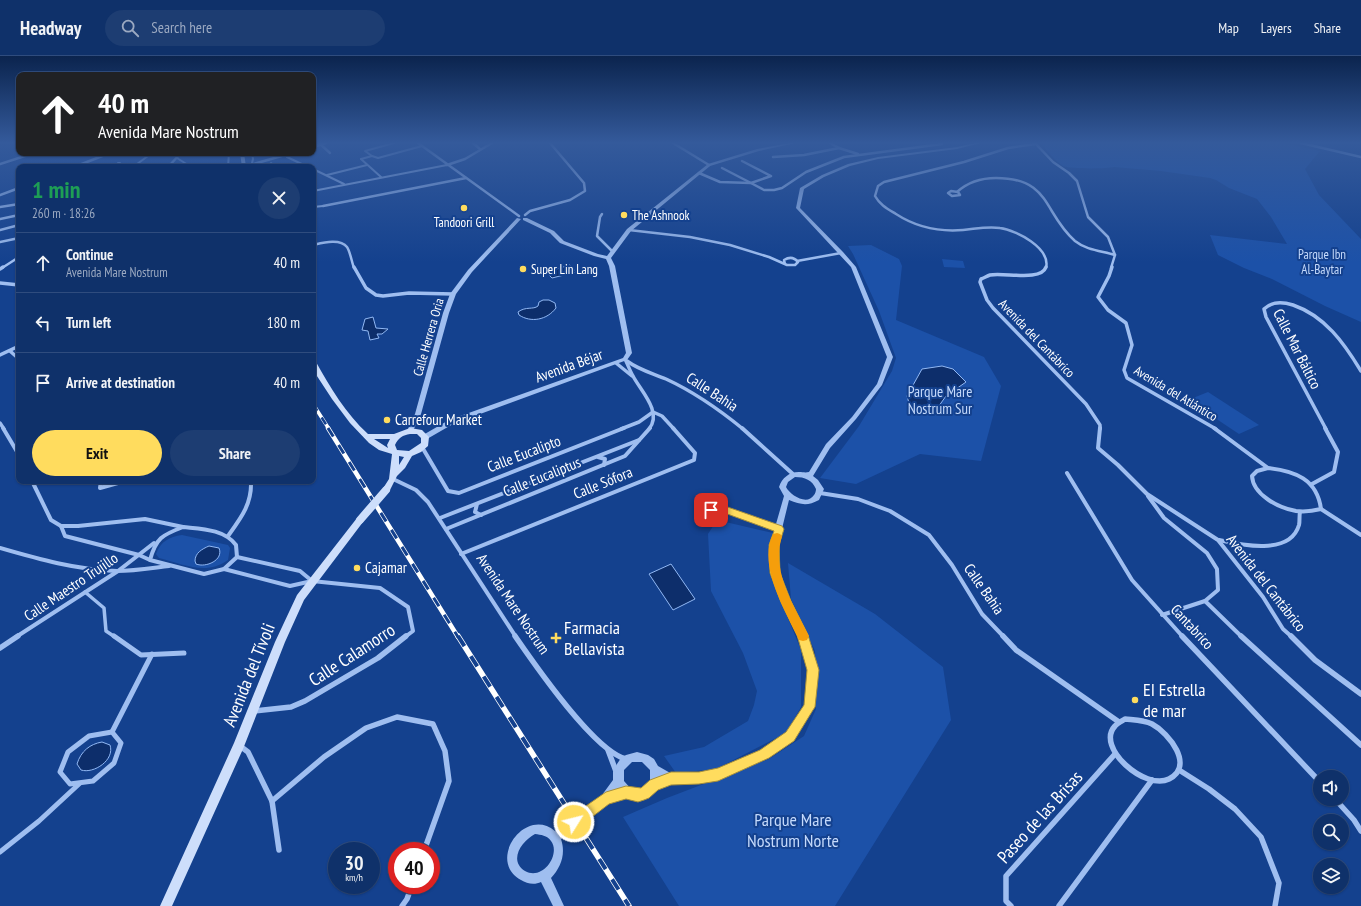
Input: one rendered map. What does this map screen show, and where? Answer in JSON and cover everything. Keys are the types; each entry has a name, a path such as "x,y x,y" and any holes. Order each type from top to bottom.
{"main road":[{"path":"316,368 325,384 346,412 366,436 383,448 395,452 410,454 422,447 426,440 425,437 419,432 410,431 395,437 366,436"},
{"path":"394,477 395,452 391,445 395,437"},
{"name":"Avenida del Tívoli","path":"166,906 239,745 280,642 300,598 360,520 386,490 410,454"}],"street":[{"path":"316,190 353,183"},
{"path":"316,207 442,183"},
{"path":"472,183 519,217 525,217 552,232 562,242 608,258 630,230 686,183"},
{"path":"525,217 530,211 570,200 585,191 584,183"},
{"path":"741,183 751,183 764,190 778,189 788,183"},
{"path":"806,476 811,474 828,446 854,418 880,384 890,356 857,276 841,253 798,208 802,188 811,183"},
{"name":"Avenida del Cantábrico","path":"883,183 878,186 875,196 878,203 899,217 914,224 929,228 960,230 985,227 1006,228 1016,232 1041,250 1046,258 1047,267 1045,272 1035,276 1000,274 985,276 980,280 985,296 993,308 1086,404 1100,425 1098,448 1118,465 1147,494 1164,518 1207,553 1217,569 1218,590 1205,601 1162,615"},
{"path":"957,192 972,183"},
{"path":"1025,183 1038,190 1066,231 1076,242 1087,247 1116,255"},
{"path":"1078,183 1086,205 1088,217 1108,237 1116,255"},
{"path":"0,195 16,189"},
{"path":"0,207 16,204"},
{"path":"602,214 600,217 597,236 613,252"},
{"path":"0,219 16,216"},
{"name":"Calle Herrera Oria","path":"410,431 418,414 444,320 453,294 470,272 519,217"},
{"path":"0,230 16,226"},
{"path":"630,230 726,243 745,248 785,264 793,265 797,264 798,261 841,253"},
{"path":"0,242 16,239"},
{"path":"316,244 327,242 341,242 347,247 349,255 366,290 375,295 384,296 402,293 453,294"},
{"name":"Avenida del Atlántico","path":"1116,255 1109,276 1098,297 1108,310 1126,323 1132,345 1124,370 1127,378 1210,424 1268,468"},
{"name":"Avenida Béjar","path":"425,437 451,422 625,359 629,353 612,266 608,258"},
{"path":"774,260 792,258 798,261"},
{"path":"0,269 16,259"},
{"path":"785,264 784,261 786,259"},
{"path":"0,283 16,285"},
{"name":"Calle Mar Báltico","path":"1312,484 1334,472 1338,452 1266,317 1264,308 1272,302 1283,303 1301,307 1315,315 1339,336 1361,371"},
{"path":"0,355 16,348"},
{"path":"10,351 16,356"},
{"path":"625,359 633,377 645,393 653,412 651,427 641,440"},
{"name":"Calle Bahia","path":"625,359 636,368 666,378 722,412 760,443 794,475"},
{"path":"616,363 633,377"},
{"name":"Calle Eucalipto","path":"422,447 448,491 459,492 639,422 653,412"},
{"name":"Calle Sófora","path":"460,554 694,460 695,453 662,416 653,412"},
{"name":"Calle Herrera Oria","path":"418,414 419,432"},
{"path":"0,423 16,450"},
{"name":"Calle Eucalipto","path":"440,518 641,440"},
{"name":"Calle Eucaliptus","path":"446,530 625,456 641,440"},
{"path":"597,457 605,459 604,465"},
{"path":"1321,509 1321,499 1312,484 1291,472 1268,468 1260,469 1254,473 1252,478 1253,485 1258,492 1276,505 1300,512 1321,509 1361,535"},
{"name":"Cantabrico","path":"1067,473 1132,580 1162,615 1313,775"},
{"path":"794,475 806,476 811,478 819,485 820,493 814,500 798,501 787,496 782,488 785,480 794,475"},
{"name":"Avenida Mare Nostrum","path":"394,477 422,495 440,518 460,554 520,644 571,712 608,750 616,756 628,760"},
{"path":"33,484 51,520 61,526 78,526 145,519 212,531 228,536 236,545 237,557"},
{"path":"101,484 100,488 114,484"},
{"path":"228,536 247,508 252,497 251,484"},
{"name":"Calle Bahia","path":"820,493 858,499 890,511 929,535 952,565 982,614 1016,650 1119,722"},
{"name":"Avenida del Cantábrico","path":"1147,494 1218,540 1263,597 1283,629 1315,660 1361,694"},
{"path":"554,836 606,799 626,792 638,796 644,794 654,785 671,779 699,778 718,774 765,754 790,736 809,707 813,670 803,635 786,602 775,573 774,545 787,496"},
{"path":"477,504 475,512 482,515"},
{"path":"704,512 719,508 779,529"},
{"path":"1218,540 1249,546 1272,545 1287,540 1298,527 1300,512"},
{"path":"61,526 65,536 204,574 224,569 237,557"},
{"name":"Calle Maestro Trujillo","path":"0,648 118,571 166,533 183,527"},
{"path":"150,560 154,543"},
{"path":"0,548 59,565 118,571 171,566"},
{"path":"237,557 300,571 312,581"},
{"path":"224,569 290,586 312,581"},
{"name":"Calle Calamorro","path":"253,711 291,707 305,701 378,658 413,631 408,607 380,588 312,581"},
{"path":"85,592 104,608 106,631 141,655 184,653"},
{"path":"1205,601 1246,641 1361,745"},
{"path":"112,732 152,654"},
{"path":"272,801 324,757 366,728 397,717 433,724 445,751 449,781 427,842"},
{"path":"1125,720 1141,720 1161,730 1175,746 1180,757 1179,770 1174,777 1164,781 1152,780 1133,772 1122,763 1110,740 1112,730 1119,722 1125,720"},
{"path":"112,732 122,743 114,763 93,781 70,784 60,772 68,752 89,736 112,732"},
{"path":"239,745 248,752 272,801 278,850"},
{"name":"Avenida Mare Nostrum","path":"608,750 618,779"},
{"name":"Paseo de las Brisas","path":"1011,906 1006,901 1006,876 1116,754"},
{"path":"606,799 618,779 619,769 628,760 634,757 647,759 655,769 671,779"},
{"path":"654,785 656,780 655,769"},
{"path":"1179,770 1209,789 1235,809 1261,837 1279,883 1275,906"},
{"path":"618,779 626,792"},
{"path":"1059,906 1152,780"},
{"path":"0,852 39,821 80,783"},
{"path":"1341,806 1354,820 1361,831"},
{"path":"542,828 549,831 558,843 558,857 555,864 544,876 532,879 521,875 513,866 512,853 514,845 519,837 526,832 542,828"},
{"path":"544,876 559,906"},
{"path":"402,906 407,900 409,894"}],"green space":[{"name":"Parque Ibn Al-Baytar","path":"1220,183 1312,183 1319,195 1361,239 1361,322 1218,255 1210,235 1287,244 1271,217 1257,199 1229,188"},
{"name":"Parque Mare Nostrum Sur","path":"871,245 899,259 902,266 896,320 984,357 1001,386 981,461 920,454 856,484 820,478 859,426 892,371 896,358 879,311 848,246"},
{"path":"942,259 963,261 965,268 944,267"},
{"path":"1208,392 1259,425 1239,434 1188,400"},
{"path":"717,520 773,533 769,572 801,650 801,707 786,733 716,769 676,773 664,756 704,747 748,721 757,691 743,653 711,591 708,534"},
{"path":"182,535 228,545 230,548 228,560 220,565 203,568 159,558 156,554 160,546 166,540"},
{"name":"Parque Mare Nostrum Norte","path":"788,563 875,614 943,667 951,720 835,906 679,906 623,817 667,798 769,759 804,736 816,709 815,651 791,599"}],"shaded area":[{"path":"570,265 576,272 552,278 546,272"},
{"path":"549,300 555,303 556,308 544,318 529,319 519,315 518,312 521,310 536,307 538,306 539,302"},
{"path":"373,317 376,328 388,329 382,334 377,334 379,338 370,340 368,331 362,330 365,319"},
{"path":"942,366 953,369 966,382 946,396 936,410 911,410 907,396 922,369"},
{"path":"209,546 219,548 220,552 217,559 205,565 196,564 195,558 201,550"},
{"path":"671,564 695,599 673,610 649,574"},
{"path":"102,742 110,745 111,751 106,761 102,765 92,770 81,770 77,764 81,755 90,746"}],"railway":[{"path":"316,409 329,429"},
{"path":"328,428 458,637"},
{"path":"458,636 629,906"}],"slow traffic":[{"path":"777,536 774,545 775,573 786,602 803,636"}],"place":[{"name":"Tandoori Grill","path":"464,208"},
{"name":"The Ashnook","path":"624,215"},
{"name":"Super Lin Lang","path":"523,269"},
{"name":"Carrefour Market","path":"387,420"},
{"name":"Cajamar","path":"357,568"},
{"name":"Farmacia Bellavista","path":"556,638"},
{"name":"EI Estrella de mar","path":"1135,700"}],"route":[{"path":"574,822 606,799 626,792 638,796 650,790 654,785 671,779 699,778 718,774 765,754 790,736 809,707 813,670 803,635 786,602 775,573 774,545 779,529 744,515 719,508 711,510"}]}
